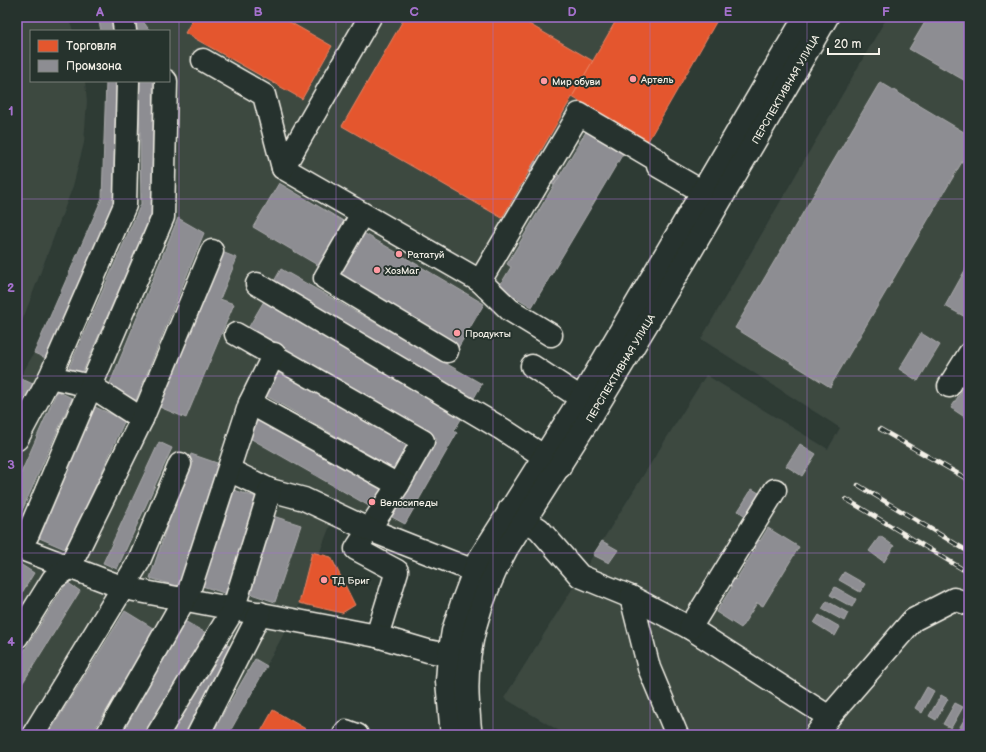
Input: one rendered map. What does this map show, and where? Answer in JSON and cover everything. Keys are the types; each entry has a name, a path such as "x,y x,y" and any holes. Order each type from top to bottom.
{"main road":[{"path":"123,17 124,30"},
{"path":"283,168 370,17"},
{"name":"ПЕРСПЕКТИВНАЯ УЛИЦА","path":"458,734 467,682 472,635 486,592 517,515 588,403 703,192 805,17"},
{"name":"ПЕРСПЕКТИВНАЯ УЛИЦА","path":"588,403 688,256 827,17"},
{"path":"202,60 264,95 283,168 480,281 510,310 551,335"},
{"path":"17,439 50,377 125,205 128,82"},
{"path":"17,540 27,536 163,218 166,82"},
{"path":"480,281 579,114 657,160 658,166 703,192"},
{"path":"362,214 325,278 447,351"},
{"path":"17,637 53,579 69,568 142,419 212,251"},
{"path":"257,284 502,428 552,462"},
{"path":"236,334 274,354 424,441 370,530 356,549 397,571 378,636"},
{"path":"107,735 189,590 250,403 274,354"},
{"path":"949,386 969,354"},
{"path":"532,366 588,403"},
{"path":"50,377 91,386 142,419"},
{"path":"250,403 398,485"},
{"path":"33,735 138,563 180,464"},
{"path":"229,470 270,490 304,499 370,530 474,571"},
{"path":"157,735 233,610 270,490"},
{"path":"690,628 775,490"},
{"path":"517,515 539,529 580,576 631,597 690,628 830,716"},
{"name":"ПЕРСПЕКТИВНАЯ УЛИЦА","path":"458,734 447,681 455,624 474,571 491,539 517,515"},
{"path":"17,547 124,588 233,610 260,613 378,636 428,651 450,655"},
{"path":"631,597 649,668 676,735"},
{"path":"816,735 830,716 913,620 954,599 969,604"},
{"path":"198,735 260,613"},
{"path":"344,735 346,731 357,735"}],"shaded area":[{"path":"17,17 69,17 73,30 30,30 30,82 85,82 87,101 84,143 73,186 17,335"},
{"path":"98,17 719,17 648,141 635,134 532,307 516,298 503,321 484,305 448,365 482,384 454,431 457,433 396,538 337,508 298,608 228,735 17,735 17,383 34,353 102,198 106,82 170,82 170,30 101,30"},
{"path":"887,17 969,17 969,735 566,735 504,698 706,375 828,449 840,428 701,339"}],"building: Торговля":[{"path":"194,17 281,17 332,46 302,99 185,33"},
{"path":"405,17 517,17 593,61 502,218 342,126"},
{"name":"Артель","path":"618,17 719,17 648,141 572,97"},
{"name":"ТД Бриг","path":"312,552 331,557 355,605 342,613 299,603"},
{"path":"273,710 316,735 259,735"}],"building: Промзона":[{"path":"98,17 114,17 116,30 101,30"},
{"path":"132,17 140,17 149,30 134,30"},
{"path":"928,17 969,17 969,83 909,49"},
{"path":"106,82 121,82 117,201 48,359 34,353 102,198"},
{"path":"139,82 153,82 155,207 80,378 67,372 141,204"},
{"path":"880,82 969,135 969,150 830,387 735,328"},
{"path":"587,130 624,152 532,307 499,287 511,267 507,264"},
{"path":"535,161 560,176 554,185 529,171"},
{"name":"ХозМаг","path":"279,183 484,304 458,348 253,227"},
{"path":"178,218 204,233 136,400 108,388"},
{"path":"222,252 237,258 220,299 234,304 186,418 157,406"},
{"path":"969,263 969,319 945,306"},
{"path":"281,269 482,384 474,398 273,283"},
{"path":"264,301 463,416 454,431 457,433 405,524 392,517 437,439 247,330"},
{"path":"921,333 940,345 918,381 899,369"},
{"path":"277,366 410,442 394,469 261,393"},
{"path":"20,378 35,385 17,419 17,383"},
{"path":"969,379 969,420 951,408"},
{"path":"57,391 72,398 17,522 17,482"},
{"path":"95,407 125,420 67,550 37,537"},
{"path":"258,418 386,491 376,510 248,437"},
{"path":"159,442 172,448 117,569 103,563"},
{"path":"800,444 816,454 802,476 786,466"},
{"path":"191,454 220,464 180,587 150,578"},
{"path":"231,489 259,498 227,594 199,585"},
{"path":"752,489 764,496 750,519 738,511"},
{"path":"270,515 301,525 275,602 245,592"},
{"path":"768,528 799,547 763,606 757,603 741,628 716,612 732,587 728,584 732,578 736,580 755,549 752,547 758,539 760,541"},
{"path":"880,536 894,546 884,562 869,551"},
{"path":"602,541 618,550 609,563 593,555"},
{"path":"17,562 34,573 17,601"},
{"path":"844,572 865,584 860,592 839,580"},
{"path":"67,582 80,591 17,692 17,662"},
{"path":"835,587 856,599 852,607 830,595"},
{"path":"827,601 848,613 844,621 822,609"},
{"path":"125,611 156,630 91,735 48,735"},
{"path":"819,615 840,627 835,636 814,623"},
{"path":"181,619 206,633 148,735 116,735"},
{"path":"224,643 236,650 187,735 171,735"},
{"path":"255,659 267,666 228,735 211,735"},
{"path":"927,687 934,691 922,713 915,708"},
{"path":"941,695 948,699 936,720 929,716"},
{"path":"955,703 963,707 951,728 943,724"},
{"path":"969,711 969,729 966,735 962,735 957,732"}],"railway":[{"path":"880,429 969,480"},
{"path":"858,485 969,552"},
{"path":"846,499 969,573"}],"place":[{"name":"Артель","path":"633,79"},
{"name":"Мир обуви","path":"544,81"},
{"name":"Рататуй","path":"399,254"},
{"name":"ХозМаг","path":"377,270"},
{"name":"Продукты","path":"457,333"},
{"name":"Велосипеды","path":"372,502"},
{"name":"ТД Бриг","path":"324,580"}]}
